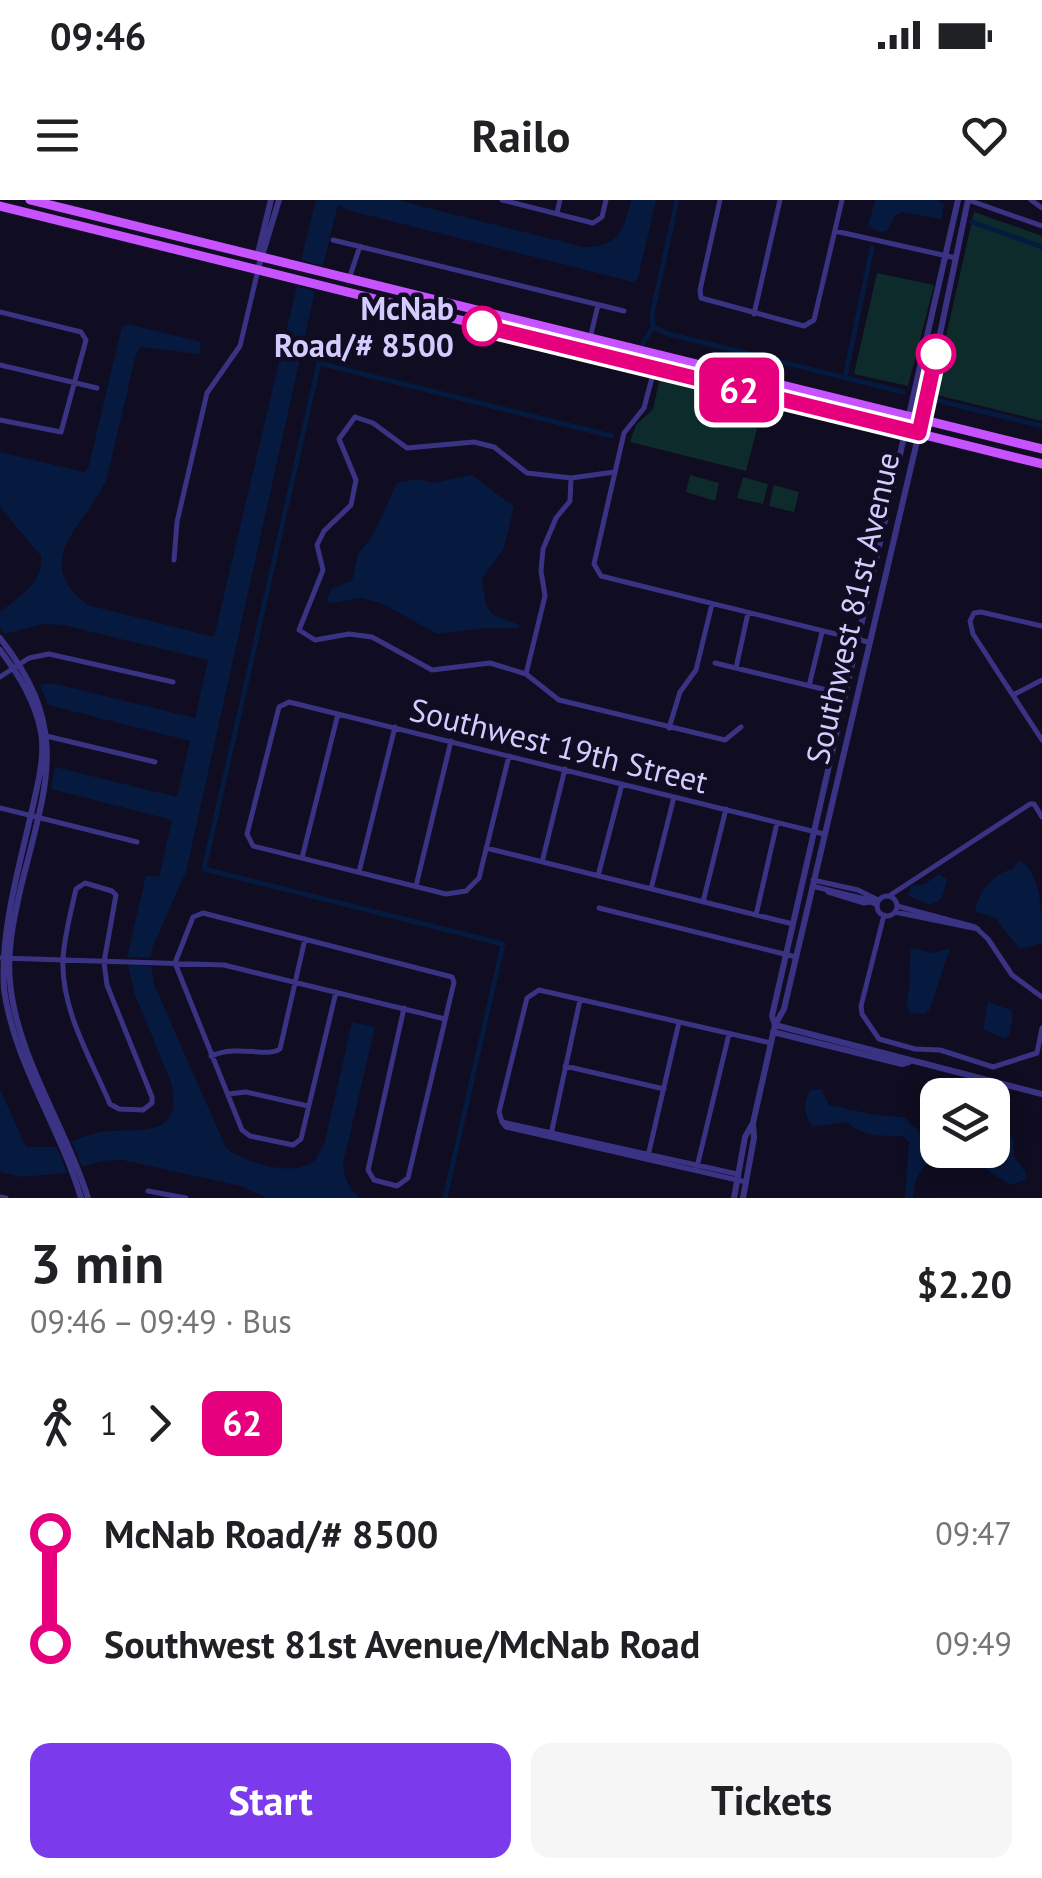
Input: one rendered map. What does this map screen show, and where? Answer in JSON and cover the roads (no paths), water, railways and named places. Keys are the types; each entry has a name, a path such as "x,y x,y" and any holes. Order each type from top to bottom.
{"main road":[{"path":"30,200 1042,450"},
{"path":"0,206 1042,464"}],"street":[{"path":"174,560 178,522 207,394 240,346 275,200"},
{"path":"502,200 593,223 599,221 606,200"},
{"path":"557,213 560,200"},
{"path":"720,200 700,290 702,298 804,326 811,324 842,200"},
{"path":"754,314 780,200"},
{"name":"Southwest 81st Avenue","path":"742,1178 754,1138 752,1123 774,1028 772,1016 958,200"},
{"path":"968,200 1042,226"},
{"name":"Southwest 81st Avenue","path":"774,1028 782,1018 922,420 968,200"},
{"path":"835,232 956,258"},
{"path":"333,240 624,312"},
{"path":"348,279 360,246"},
{"path":"586,352 598,305"},
{"path":"0,312 85,335 61,432 0,420"},
{"path":"658,355 644,408 624,433 594,564 596,571 601,576 868,642"},
{"path":"0,364 97,388"},
{"path":"615,472 571,478 527,473 494,447 474,442 407,448 373,423 355,417 339,439 356,480 350,505 324,531 317,545 323,570 300,630 315,640 349,634 372,637 432,670 490,663 526,674 559,700 669,728 725,740 742,727"},
{"path":"526,674 544,596 540,571 543,549 556,518 570,502 571,478"},
{"path":"669,728 680,692 696,670 712,604"},
{"path":"1042,626 981,612 971,618 973,634 1042,740"},
{"path":"736,668 748,614"},
{"path":"809,686 822,632"},
{"path":"0,638 16,665 45,736 34,817 3,958 22,1036 84,1198"},
{"path":"0,650 16,665"},
{"path":"0,677 38,655 58,654 173,682"},
{"path":"715,663 830,691"},
{"path":"1013,695 1042,680"},
{"name":"Southwest 19th Street","path":"302,858 249,842 248,834 283,702 824,834"},
{"path":"338,714 302,858 446,894 466,891 478,878 509,756"},
{"path":"359,872 395,728"},
{"path":"45,736 155,762"},
{"path":"416,886 451,741"},
{"path":"542,862 566,770"},
{"path":"598,876 622,784"},
{"path":"650,889 674,797"},
{"path":"812,883 834,896 875,902 1030,804 1042,817"},
{"path":"0,808 137,842"},
{"path":"704,902 726,809"},
{"path":"756,915 778,822"},
{"path":"486,848 794,924"},
{"path":"85,883 116,895 104,962 111,999 152,1097 152,1104 144,1110 114,1107 74,1022 64,984 69,922 79,885 85,883"},
{"path":"812,883 875,902 884,915 862,1006 862,1014 879,1039 940,1050 994,1066 1036,1053 1042,1028"},
{"path":"826,890 852,892"},
{"path":"889,896 896,909"},
{"path":"599,908 796,957"},
{"path":"884,915 896,909 978,930 1012,975 1042,997"},
{"path":"336,992 298,1143 292,1145 246,1134 175,963 192,916 197,914 452,977 454,982 404,1184 398,1186 369,1176 368,1170 404,1008"},
{"path":"212,1056 235,1049 275,1054 280,1049 305,939"},
{"path":"3,958 224,965 445,1019"},
{"path":"648,1156 506,1127 502,1122 499,1112 527,998 532,993 538,990 771,1043"},
{"path":"552,1130 580,1000"},
{"path":"648,1156 679,1022"},
{"path":"774,1028 842,1041 1042,1094"},
{"path":"774,1028 902,1064 911,1061"},
{"path":"697,1168 729,1034"},
{"path":"832,1047 842,1041"},
{"path":"565,1066 664,1089"},
{"path":"228,1094 246,1092 308,1106"},
{"path":"502,1122 552,1130 742,1178"},
{"path":"734,1198 742,1178"},
{"path":"742,1178 744,1198"},
{"path":"148,1191 186,1198"}],"water":[{"path":"316,200 397,200 584,247 605,244 618,235 631,200 656,200 638,278 633,282 347,210 338,204 323,266 301,260"},
{"path":"875,200 936,200 944,204 941,219 902,212 895,216 887,231 880,232 868,226"},
{"path":"297,286 315,291 186,872 151,958 127,957 146,875 159,877 172,820 51,789 55,767 177,797 190,741 48,705 40,685 52,683 195,718 208,660 63,625 43,624 5,634 0,627 0,612 34,582 41,556 0,507 0,452 84,472 88,469 122,326 128,324 201,342 199,354 141,347 136,354 107,478 62,557 63,572 71,588 88,605 214,637"},
{"path":"472,475 514,507 504,548 482,579 486,605 493,615 520,625 518,628 437,634 381,603 361,598 327,601 331,589 352,581 358,554 373,535 397,483 417,479 433,483"},
{"path":"1018,860 1026,865 1036,883 1042,932 1042,943 1020,949 994,917 975,912 988,885 1013,869"},
{"path":"939,874 947,879 942,898 931,905 908,896 911,886 925,884"},
{"path":"911,948 934,953 950,948 925,1014 910,1013 906,1003"},
{"path":"128,965 151,966 154,984 226,1148 270,1166 295,1168 315,1160 324,1145 352,1022 375,1027 343,1164 348,1183 360,1198 267,1198 241,1186 122,1160 82,1167 72,1141 101,1132 149,1129 167,1121 172,1112 171,1082 135,995"},
{"path":"988,1002 1011,1010 1009,1036 1004,1038 983,1030"},
{"path":"0,1089 26,1147 57,1147 67,1173 21,1177 0,1172"},
{"path":"821,1089 829,1105 904,1117 920,1133 923,1168 913,1198 905,1198 909,1142 902,1136 866,1133 847,1122 813,1127 805,1105 810,1090"},
{"path":"1013,1137 1014,1156 1026,1173 1025,1180 1011,1185 986,1168 1010,1168"}],"waterway":[{"path":"677,200 652,314 653,327 668,334 903,392"},
{"path":"972,222 1042,247"},
{"path":"845,377 872,248"},
{"path":"643,343 653,327"},
{"path":"445,1198 503,944 204,869 319,363 612,436"},
{"path":"936,400 1042,426"}],"place":[{"name":"McNab Road/# 8500","path":"482,326"}]}
